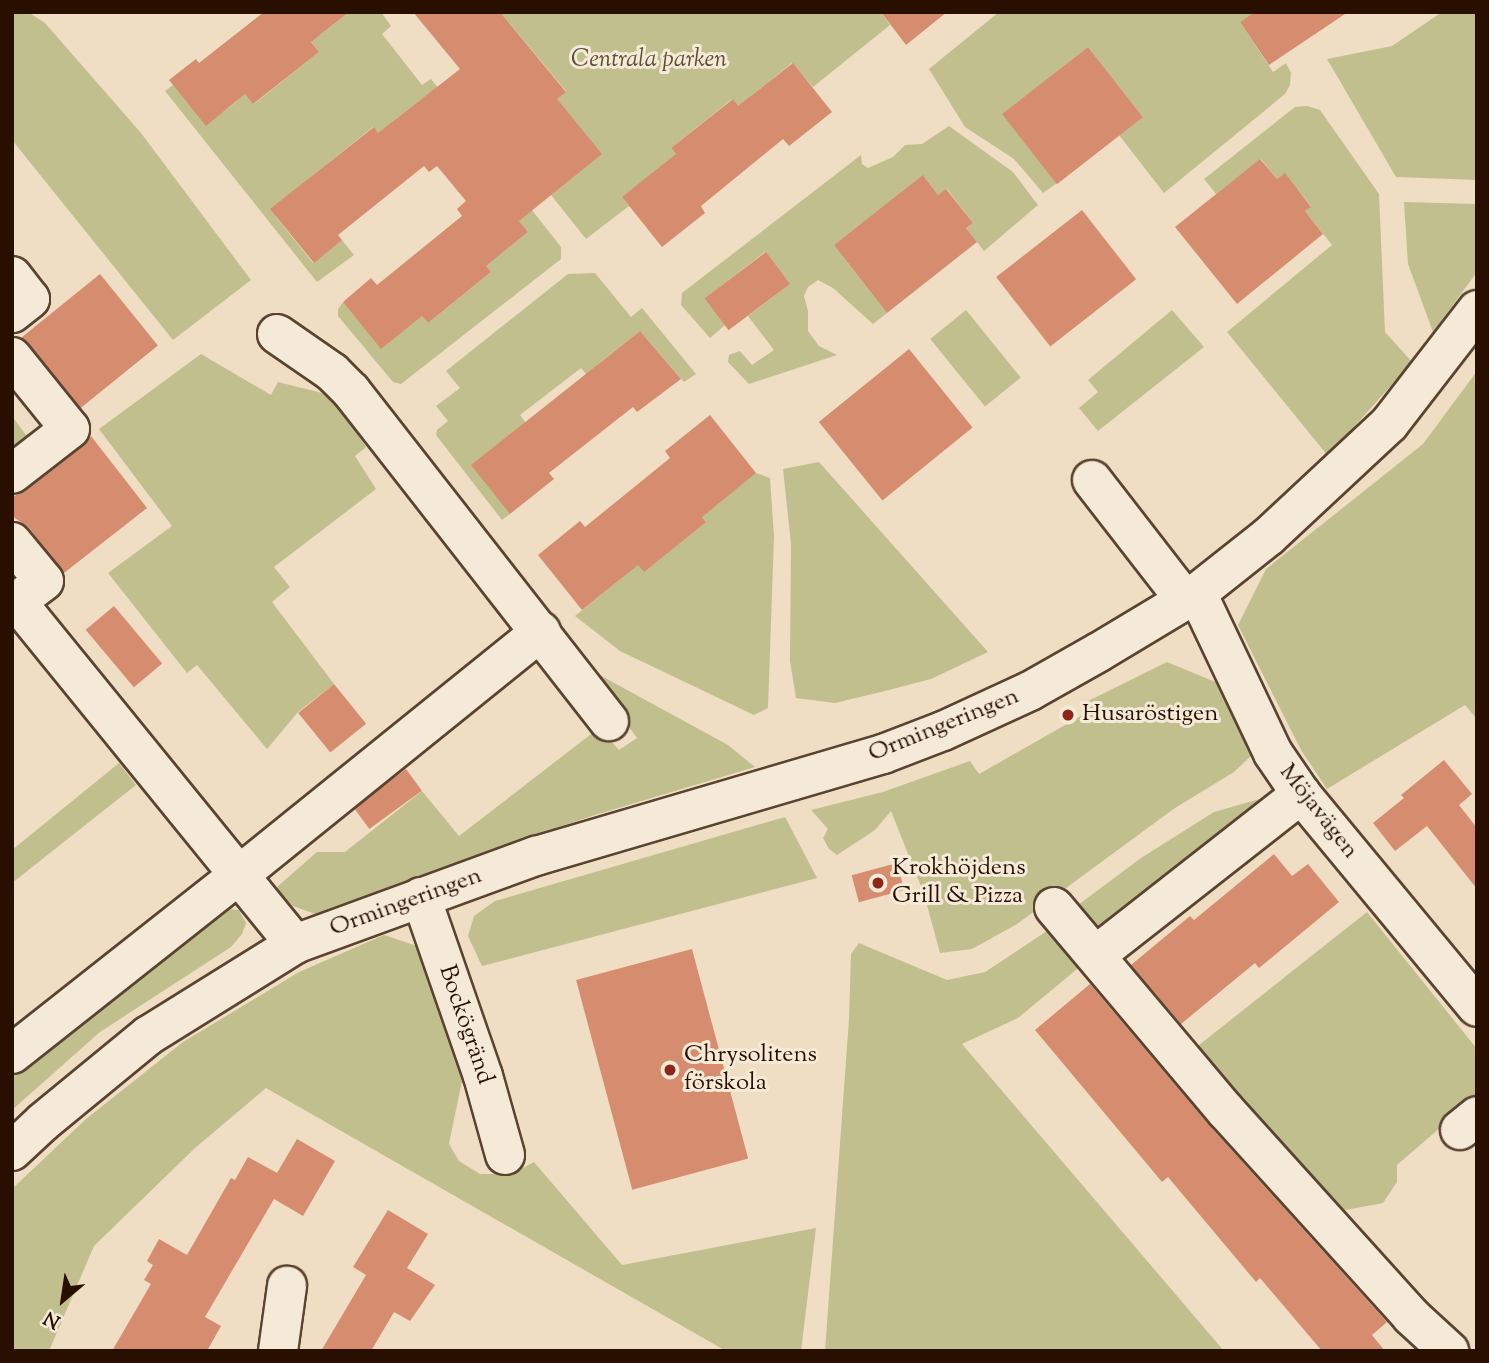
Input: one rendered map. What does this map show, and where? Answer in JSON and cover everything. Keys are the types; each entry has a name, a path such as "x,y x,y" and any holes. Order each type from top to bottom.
{"street":[{"path":"12,276 30,299 12,313"},
{"name":"Ormingeringen","path":"12,1151 43,1122 149,1035 295,944 536,856 895,750 1017,697 1191,596 1251,552 1389,424 1477,310"},
{"path":"277,334 332,372 351,391 609,721"},
{"path":"12,474 70,429 14,362"},
{"name":"Möjavägen","path":"1092,480 1191,596 1273,753 1301,794 1477,1007"},
{"path":"12,542 44,582 14,603 295,944"},
{"path":"12,1054 239,876 541,631"},
{"path":"1096,955 1301,794"},
{"name":"Bockögränd","path":"421,897 483,1076 505,1155"},
{"path":"1054,907 1226,1111 1411,1316 1449,1351"},
{"path":"278,1351 287,1286"}],"green space":[{"path":"12,12 28,12 45,23 141,133 251,280 173,340 12,140"},
{"path":"349,12 381,12 391,26 382,34 422,85 431,79 473,132 423,98 392,122 383,139 373,127 312,176 276,217 313,263 342,240 354,255 317,282 165,91 173,85 206,125 236,102 240,87 254,104 319,52 305,34 314,27 320,35"},
{"name":"Centrala parken","path":"500,12 881,12 890,25 813,87 792,63 751,96 745,115 732,99 671,148 685,165 622,197 629,206 586,239 551,195 601,154 545,108 566,91"},
{"path":"999,12 1254,12 1240,22 1273,72 1286,63 1291,73 1290,85 1285,94 1164,193 1119,135 1142,117 1088,47 1003,114 1057,183 1043,193 1014,159 965,127 929,69"},
{"path":"1442,12 1477,12 1477,180 1396,177 1327,59 1392,46"},
{"path":"1307,106 1320,110 1379,194 1385,332 1412,362 1328,456 1227,332 1332,245 1305,211 1311,206 1285,174 1277,179 1261,159 1216,194 1204,179 1295,107"},
{"path":"949,126 1013,172 1038,205 984,251 966,228 973,223 947,189 938,195 924,176 834,245 887,313 873,324 833,288 818,280 808,287 804,296 808,311 808,331 819,346 837,355 749,384 728,362 729,355 740,351 752,365 774,350 748,316 790,284 765,252 705,298 725,325 710,338 681,305 682,293 861,155 862,164 868,168 893,157 905,145 922,144"},
{"path":"503,173 561,247 561,259 401,384 393,382 338,316 338,309 343,302 382,348 413,304 428,323 490,273 479,258 497,257 528,232 488,184"},
{"path":"1404,202 1477,204 1477,272 1433,332 1408,264"},
{"path":"595,273 631,317 642,308 696,374 684,382 640,331 598,364 592,381 581,368 520,415 531,430 510,514 502,520 436,435 437,430 448,421 436,406 460,388 446,371 568,274"},
{"path":"966,310 1021,378 985,407 930,339"},
{"path":"1172,310 1204,347 1098,431 1079,408 1098,392 1088,380"},
{"path":"201,354 271,395 278,382 330,395 366,447 355,456 376,489 274,567 290,587 272,602 334,684 298,712 267,749 197,665 187,673 108,573 172,526 99,429"},
{"path":"1477,371 1477,719 1465,705 1327,789 1301,750 1238,625 1266,569 1423,444"},
{"path":"12,416 29,439 12,452"},
{"path":"819,462 988,652 931,679 835,703 796,698 790,661 791,544 783,469"},
{"path":"756,473 770,478 774,536 768,708 754,715 620,651 575,616 623,577 616,567 706,522 695,508"},
{"path":"1167,662 1225,686 1253,754 1234,772 1175,808 1017,924 972,949 940,953 924,894 891,811 875,830 837,855 829,849 823,838 828,829 811,810 883,792 970,761 979,774 1088,712 1084,703"},
{"path":"585,667 728,745 755,767 595,815 479,854 321,916 293,906 282,897 277,887 317,852 345,852 422,791 459,836 599,728 619,750 637,738"},
{"path":"119,763 136,785 12,883 12,850"},
{"path":"1274,795 1105,947 1070,911 1141,858 1214,812"},
{"path":"785,817 817,878 482,966 468,936 474,916 495,901"},
{"path":"239,910 246,923 242,934 231,947 100,1032 12,1110 12,1076 216,912"},
{"path":"1367,912 1477,1049 1477,1096 1397,1165 1397,1182 1383,1203 1335,1212 1189,1053"},
{"path":"1056,925 1088,960 1018,1018 962,1044 1224,1351 825,1351 849,1019 851,954 859,943 947,980 985,972"},
{"path":"384,935 420,947 463,1076 449,1144 459,1161 480,1174 512,1174 534,1162 622,1265 816,1228 801,1351 726,1351 266,1088 195,1148 94,1246 49,1351 12,1351 12,1189 86,1119 183,1042 299,972"}],"building":[{"path":"264,12 349,12 311,42 319,52 253,104 245,94 206,126 169,80 196,59 199,63"},
{"path":"413,12 500,12 566,92 557,99 602,154 519,221 528,232 486,266 491,272 428,323 422,316 381,349 343,302 371,278 377,285 462,216 457,209 466,201 437,166 429,172 424,166 338,235 342,240 314,263 270,209 374,127 378,133 460,69"},
{"path":"881,12 947,12 906,45"},
{"path":"1254,12 1348,12 1269,65 1240,22"},
{"path":"1088,47 1143,117 1057,184 1002,114"},
{"path":"793,63 832,112 789,146 783,139 701,206 705,213 662,247 622,197 676,154 671,148 733,99 738,106"},
{"path":"1260,159 1277,179 1285,173 1311,207 1305,211 1323,234 1237,304 1175,227"},
{"path":"923,175 938,195 946,189 973,223 966,228 977,242 887,313 834,245"},
{"path":"1082,210 1136,279 1050,346 996,277"},
{"path":"766,252 790,284 729,330 705,298"},
{"path":"100,274 158,345 79,409 22,338"},
{"path":"640,331 681,379 637,412 633,407 549,473 554,479 510,514 471,465"},
{"path":"909,349 973,427 882,500 819,422"},
{"path":"710,415 756,473 702,517 706,522 644,572 638,565 582,610 538,555 580,521 585,527 670,458 665,451"},
{"path":"91,436 147,508 64,573 29,528 12,516 12,497 25,491 83,446"},
{"path":"114,606 162,663 134,687 86,630"},
{"path":"334,684 366,724 330,753 298,713"},
{"path":"1444,760 1472,794 1459,805 1477,828 1477,889 1427,826 1395,851 1373,823 1404,798 1401,795"},
{"path":"406,769 422,791 369,829 353,807"},
{"path":"1274,854 1292,876 1308,864 1339,902 1259,968 1255,963 1181,1024 1131,965 1190,916 1194,920"},
{"name":"Krokhöjdens Grill & Pizza","path":"897,863 904,890 859,902 852,875"},
{"path":"692,949 748,1159 632,1190 576,980"},
{"path":"1090,984 1210,1126 1387,1322 1372,1335 1385,1351 1322,1351 1260,1278 1256,1282 1168,1177 1162,1182 1035,1030"},
{"path":"297,1139 335,1161 303,1216 274,1199 205,1317 221,1326 207,1351 112,1351 151,1284 144,1280 153,1265 147,1261 159,1239 187,1255 231,1178 235,1180 248,1157 277,1173"},
{"path":"388,1210 428,1234 407,1268 435,1285 410,1321 394,1312 371,1351 321,1351 366,1275 353,1267"}],"place":[{"name":"Husaröstigen","path":"1068,715"},
{"name":"Krokhöjdens Grill & Pizza","path":"878,883"},
{"name":"Chrysolitens förskola","path":"670,1070"}]}
